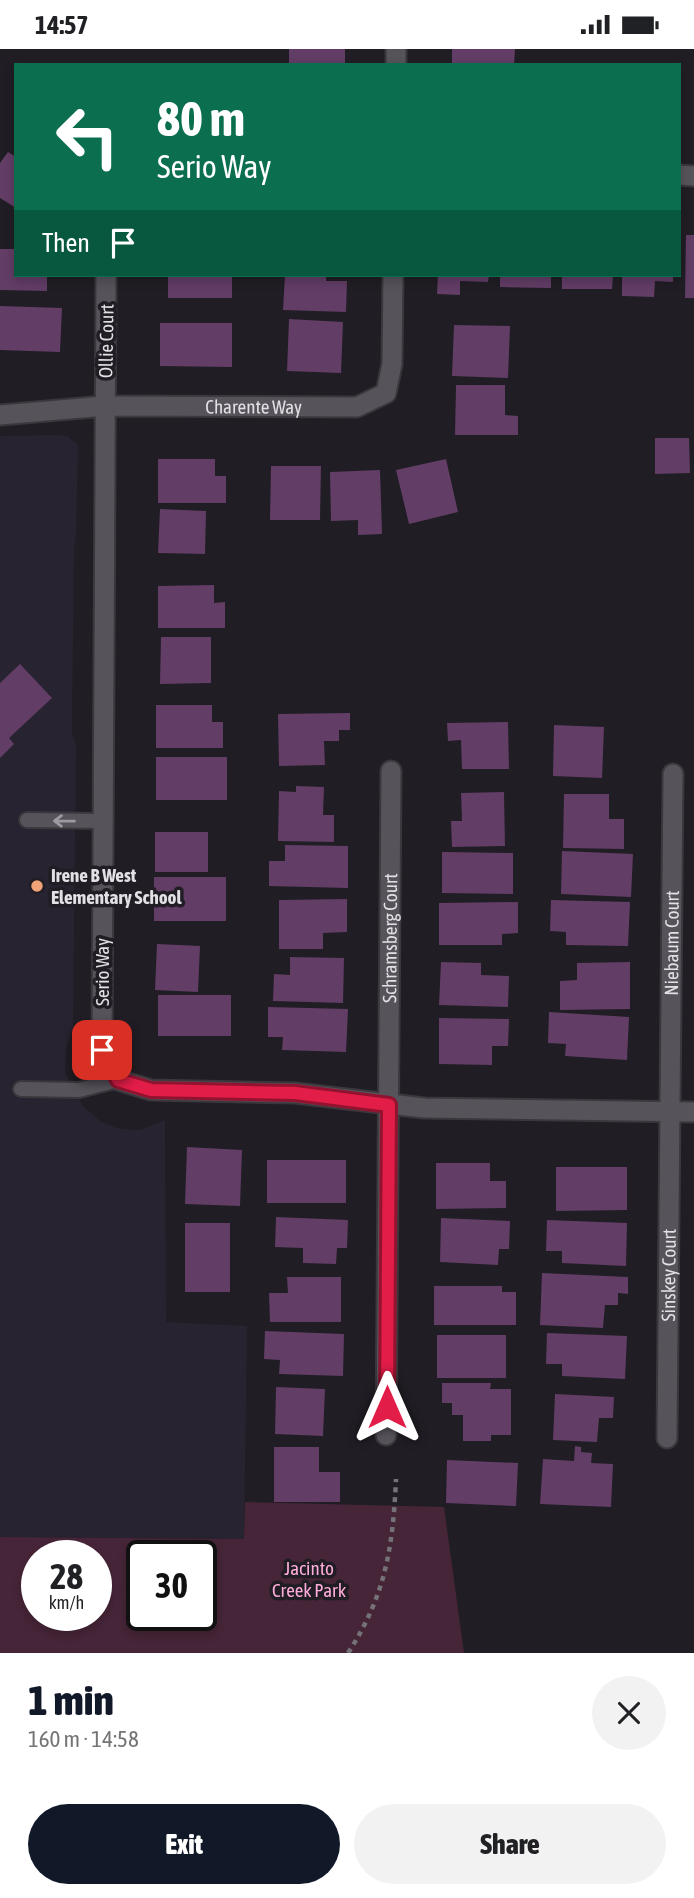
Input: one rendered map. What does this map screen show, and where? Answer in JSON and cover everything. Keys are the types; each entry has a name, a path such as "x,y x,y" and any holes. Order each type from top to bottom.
{"street":[{"name":"Ollie Court","path":"105,406 106,277"},
{"name":"Charente Way","path":"0,415 105,406 357,407 386,393 392,364 393,277"},
{"name":"Serio Way","path":"105,406 102,1050 118,1080"},
{"name":"Schramsberg Court","path":"386,1435 391,771"},
{"name":"Niebaum Court","path":"670,1112 673,774"},
{"path":"118,1080 151,1090 295,1093 424,1108 694,1112"},
{"name":"Sinskey Court","path":"667,1438 670,1112"}],"lane":[{"path":"27,820 102,821"},
{"path":"21,1089 79,1090 118,1080"}],"path":[{"path":"348,1653 370,1614 386,1572 392,1542 396,1479"}],"shaded area":[{"name":"Irene B West Elementary School","path":"0,436 67,436 78,445 72,733 76,745 73,1027 66,1049 65,1073 83,1106 101,1122 120,1129 140,1130 165,1120 166,1322 247,1326 244,1539 0,1537"}],"green space":[{"name":"Jacinto Creek Park","path":"245,1502 444,1507 464,1653 0,1653 0,1537 244,1539"}],"building":[{"path":"289,49 345,49 345,63 289,63"},
{"path":"452,49 515,49 514,63 452,63"},
{"path":"8,152 14,156 14,207 0,198 0,163"},
{"path":"686,235 694,235 694,298 685,298"},
{"path":"0,249 14,249 14,277 47,277 47,291 0,290"},
{"path":"168,277 232,277 232,298 168,298"},
{"path":"285,277 326,277 326,281 347,281 346,312 283,310"},
{"path":"438,277 489,277 488,282 460,281 460,295 437,294"},
{"path":"500,277 551,277 551,288 500,287"},
{"path":"562,277 613,277 612,289 562,289"},
{"path":"622,277 673,277 673,282 655,281 654,297 622,296"},
{"path":"0,306 62,308 60,352 0,350"},
{"path":"289,319 343,322 341,373 287,371"},
{"path":"160,323 232,323 232,367 160,366"},
{"path":"454,325 510,326 508,378 452,376"},
{"path":"456,385 505,385 505,415 518,416 518,435 455,435"},
{"path":"655,438 689,438 690,473 655,474"},
{"path":"158,459 215,459 215,476 226,476 226,503 158,503"},
{"path":"446,459 458,512 409,524 396,470"},
{"path":"271,466 321,466 320,520 270,520"},
{"path":"380,470 382,534 358,535 358,520 331,521 330,472"},
{"path":"160,509 206,511 205,554 158,553"},
{"path":"214,585 214,603 225,602 225,628 158,628 158,586"},
{"path":"161,637 211,637 211,683 160,684"},
{"path":"20,664 52,698 9,738 14,744 0,758 0,683"},
{"path":"156,705 212,705 212,722 223,722 223,748 156,748"},
{"path":"350,713 350,730 339,730 339,741 324,741 325,765 279,766 278,714"},
{"path":"508,722 509,769 462,769 461,740 448,741 447,723"},
{"path":"554,725 604,727 602,778 553,776"},
{"path":"156,757 227,757 227,800 156,800"},
{"path":"296,786 324,787 323,815 334,815 334,842 278,841 279,791 296,792"},
{"path":"504,792 505,846 452,847 451,821 462,821 461,793"},
{"path":"564,794 609,794 609,819 624,819 624,849 563,848"},
{"path":"155,832 208,832 208,872 155,872"},
{"path":"285,845 348,846 348,888 269,886 269,861 285,861"},
{"path":"562,851 633,854 631,897 561,894"},
{"path":"442,852 513,853 513,894 442,893"},
{"path":"154,877 226,877 226,921 154,921"},
{"path":"347,899 347,932 323,933 323,949 279,949 279,900"},
{"path":"551,900 630,902 628,946 566,945 566,932 550,931"},
{"path":"518,902 518,933 502,934 502,945 439,945 439,903"},
{"path":"157,944 200,946 198,992 155,990"},
{"path":"290,957 344,958 343,1003 273,1001 274,974 290,975"},
{"path":"441,962 481,963 481,975 509,976 508,1007 439,1005"},
{"path":"630,962 630,1009 560,1010 560,981 577,980 577,963"},
{"path":"158,995 231,995 231,1036 158,1036"},
{"path":"268,1007 348,1009 346,1052 282,1050 283,1037 268,1037"},
{"path":"549,1012 629,1017 627,1060 565,1056 566,1044 548,1043"},
{"path":"439,1018 509,1019 508,1046 492,1046 492,1065 439,1064"},
{"path":"187,1147 242,1150 240,1206 185,1204"},
{"path":"267,1160 346,1160 346,1203 267,1203"},
{"path":"436,1163 490,1163 490,1181 506,1181 506,1208 436,1209"},
{"path":"556,1167 627,1167 627,1210 556,1211"},
{"path":"276,1217 348,1220 347,1248 337,1248 336,1264 303,1263 303,1248 275,1247"},
{"path":"441,1218 510,1221 509,1249 499,1249 498,1265 440,1262"},
{"path":"547,1220 627,1223 626,1266 562,1263 562,1251 546,1251"},
{"path":"185,1223 230,1223 230,1292 185,1292"},
{"path":"542,1273 628,1277 628,1294 618,1293 618,1305 605,1305 603,1328 540,1325"},
{"path":"287,1277 341,1277 341,1322 270,1322 269,1293 288,1293"},
{"path":"434,1286 502,1286 502,1292 516,1292 516,1325 434,1325"},
{"path":"265,1331 344,1334 343,1376 279,1374 280,1360 264,1359"},
{"path":"547,1333 627,1336 625,1379 562,1376 562,1364 546,1364"},
{"path":"437,1335 506,1335 506,1378 437,1378"},
{"path":"442,1383 491,1383 490,1389 511,1389 511,1435 491,1435 491,1441 463,1441 463,1415 452,1415 452,1403 442,1403"},
{"path":"276,1387 325,1389 323,1436 275,1434"},
{"path":"555,1394 614,1397 613,1418 599,1418 597,1442 553,1440"},
{"path":"575,1446 581,1447 581,1452 592,1453 591,1463 613,1464 611,1507 540,1504 543,1459 574,1461"},
{"path":"274,1447 319,1447 319,1472 340,1472 340,1502 274,1502"},
{"path":"447,1460 518,1463 516,1506 446,1503"}],"place":[{"name":"Irene B West Elementary School","path":"37,886"}],"route":[{"path":"102,1050 118,1080 151,1090 295,1093 389,1105 387,1407"}]}
